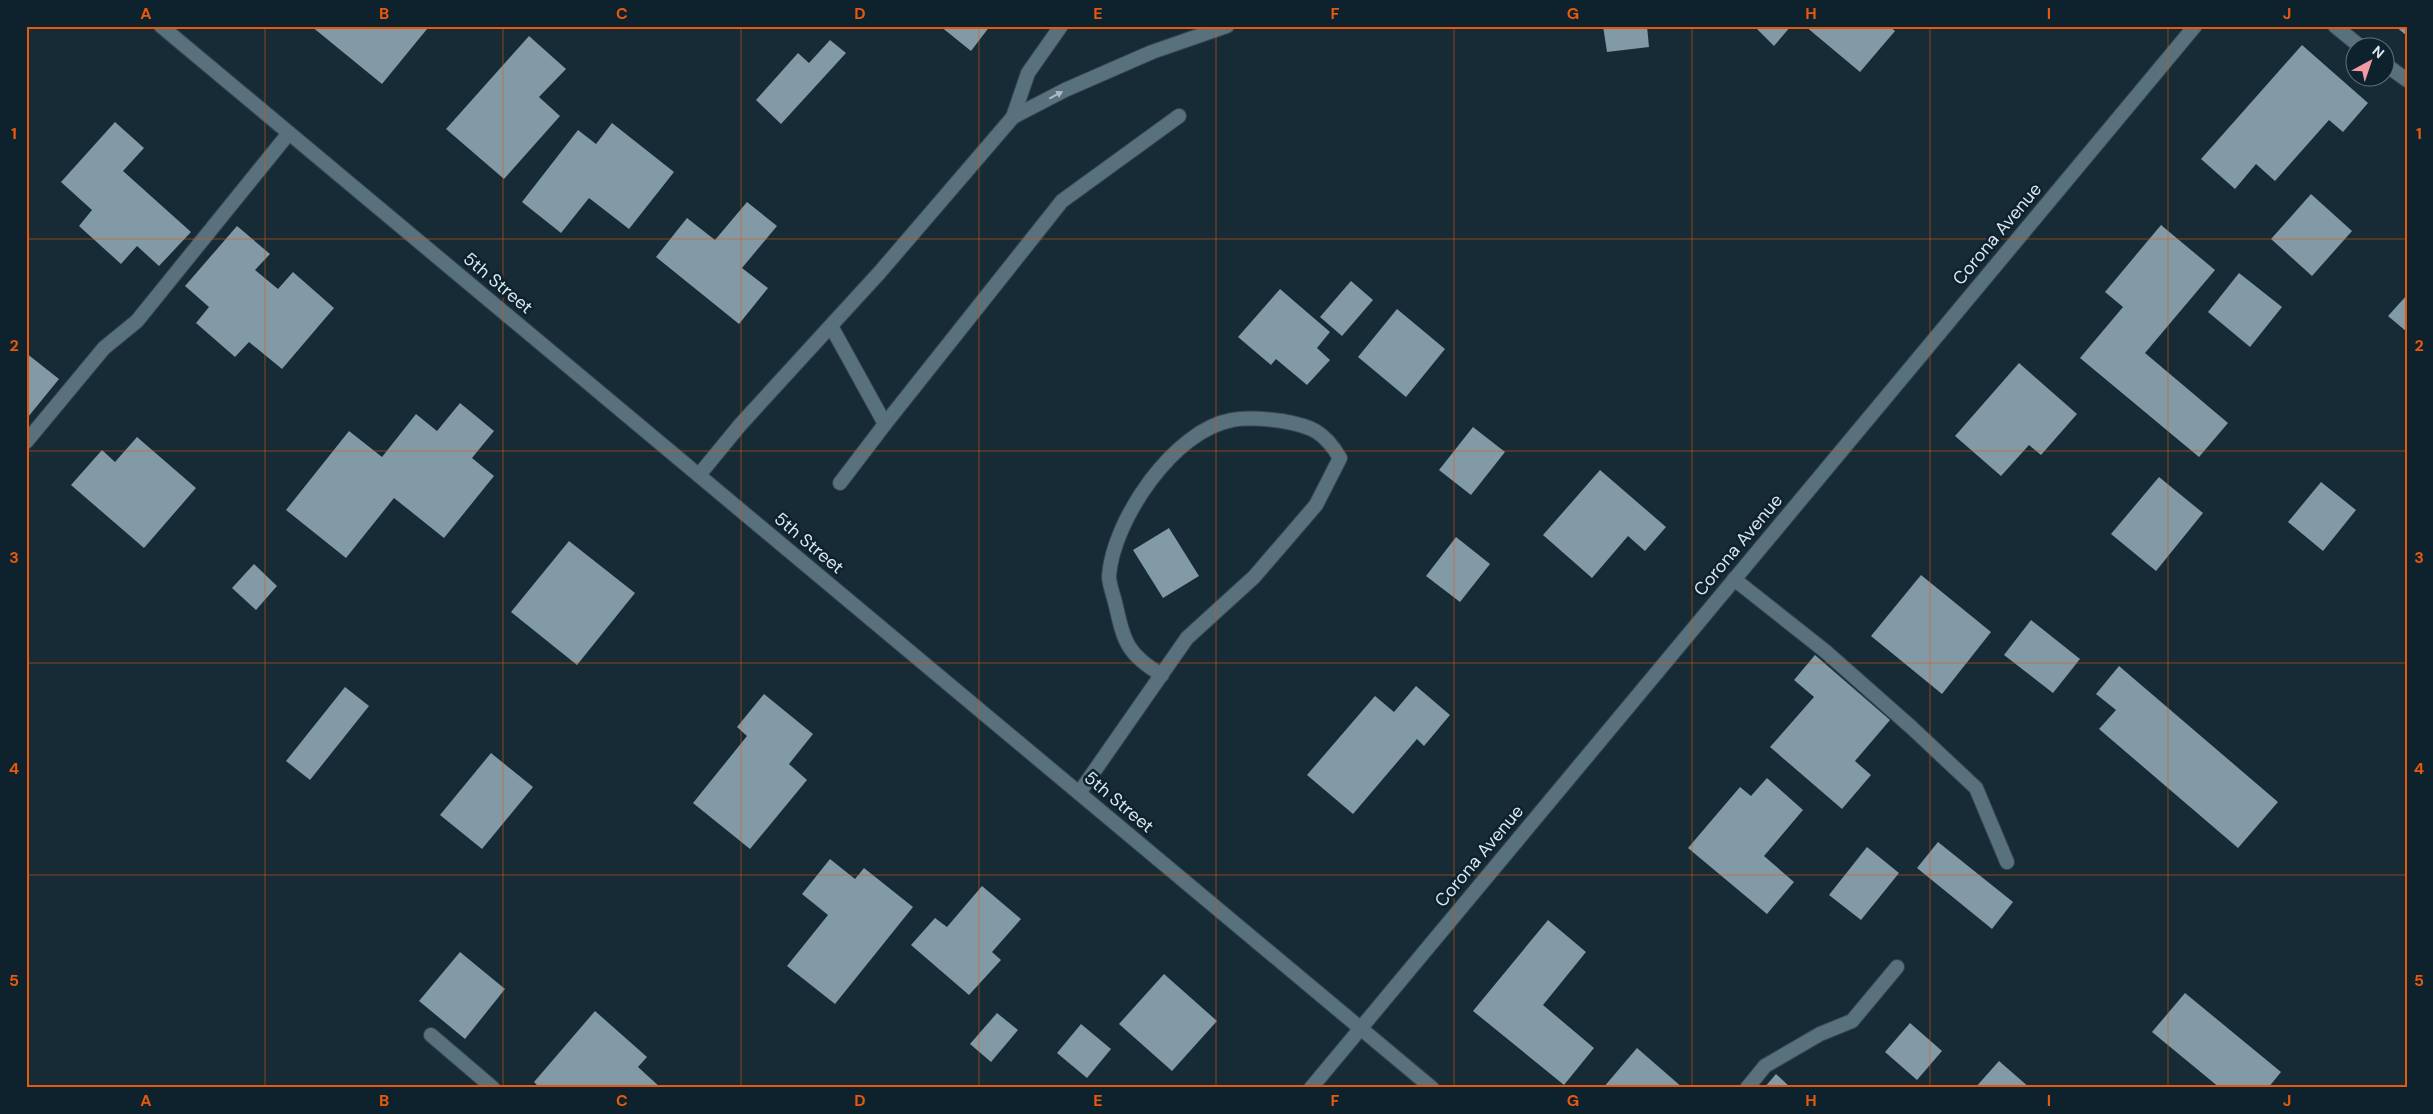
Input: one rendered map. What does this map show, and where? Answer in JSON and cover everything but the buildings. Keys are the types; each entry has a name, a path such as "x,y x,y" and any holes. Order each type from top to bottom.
{"street":[{"name":"5th Street","path":"161,26 1432,1088"},
{"path":"1013,118 1028,74 1061,26"},
{"path":"699,475 740,424 880,272 1013,118 1064,90 1152,52 1226,26"},
{"name":"Corona Avenue","path":"1311,1088 2195,26"},
{"path":"2335,26 2350,38"},
{"path":"2396,72 2407,80"},
{"path":"840,483 1062,200 1179,116"},
{"path":"26,442 104,348 137,321 290,133"},
{"path":"831,326 885,424"},
{"path":"1079,793 1122,729 1162,675 1187,638 1254,577 1316,505 1340,458 1329,440 1308,426 1274,420 1232,420 1195,435 1142,490 1121,530 1109,577 1124,639 1142,664 1162,675"},
{"path":"1734,579 1825,651 1911,727 1976,788 2007,862"},
{"path":"1747,1088 1765,1066 1820,1034 1852,1021 1897,967"},
{"path":"431,1035 493,1088"}]}
